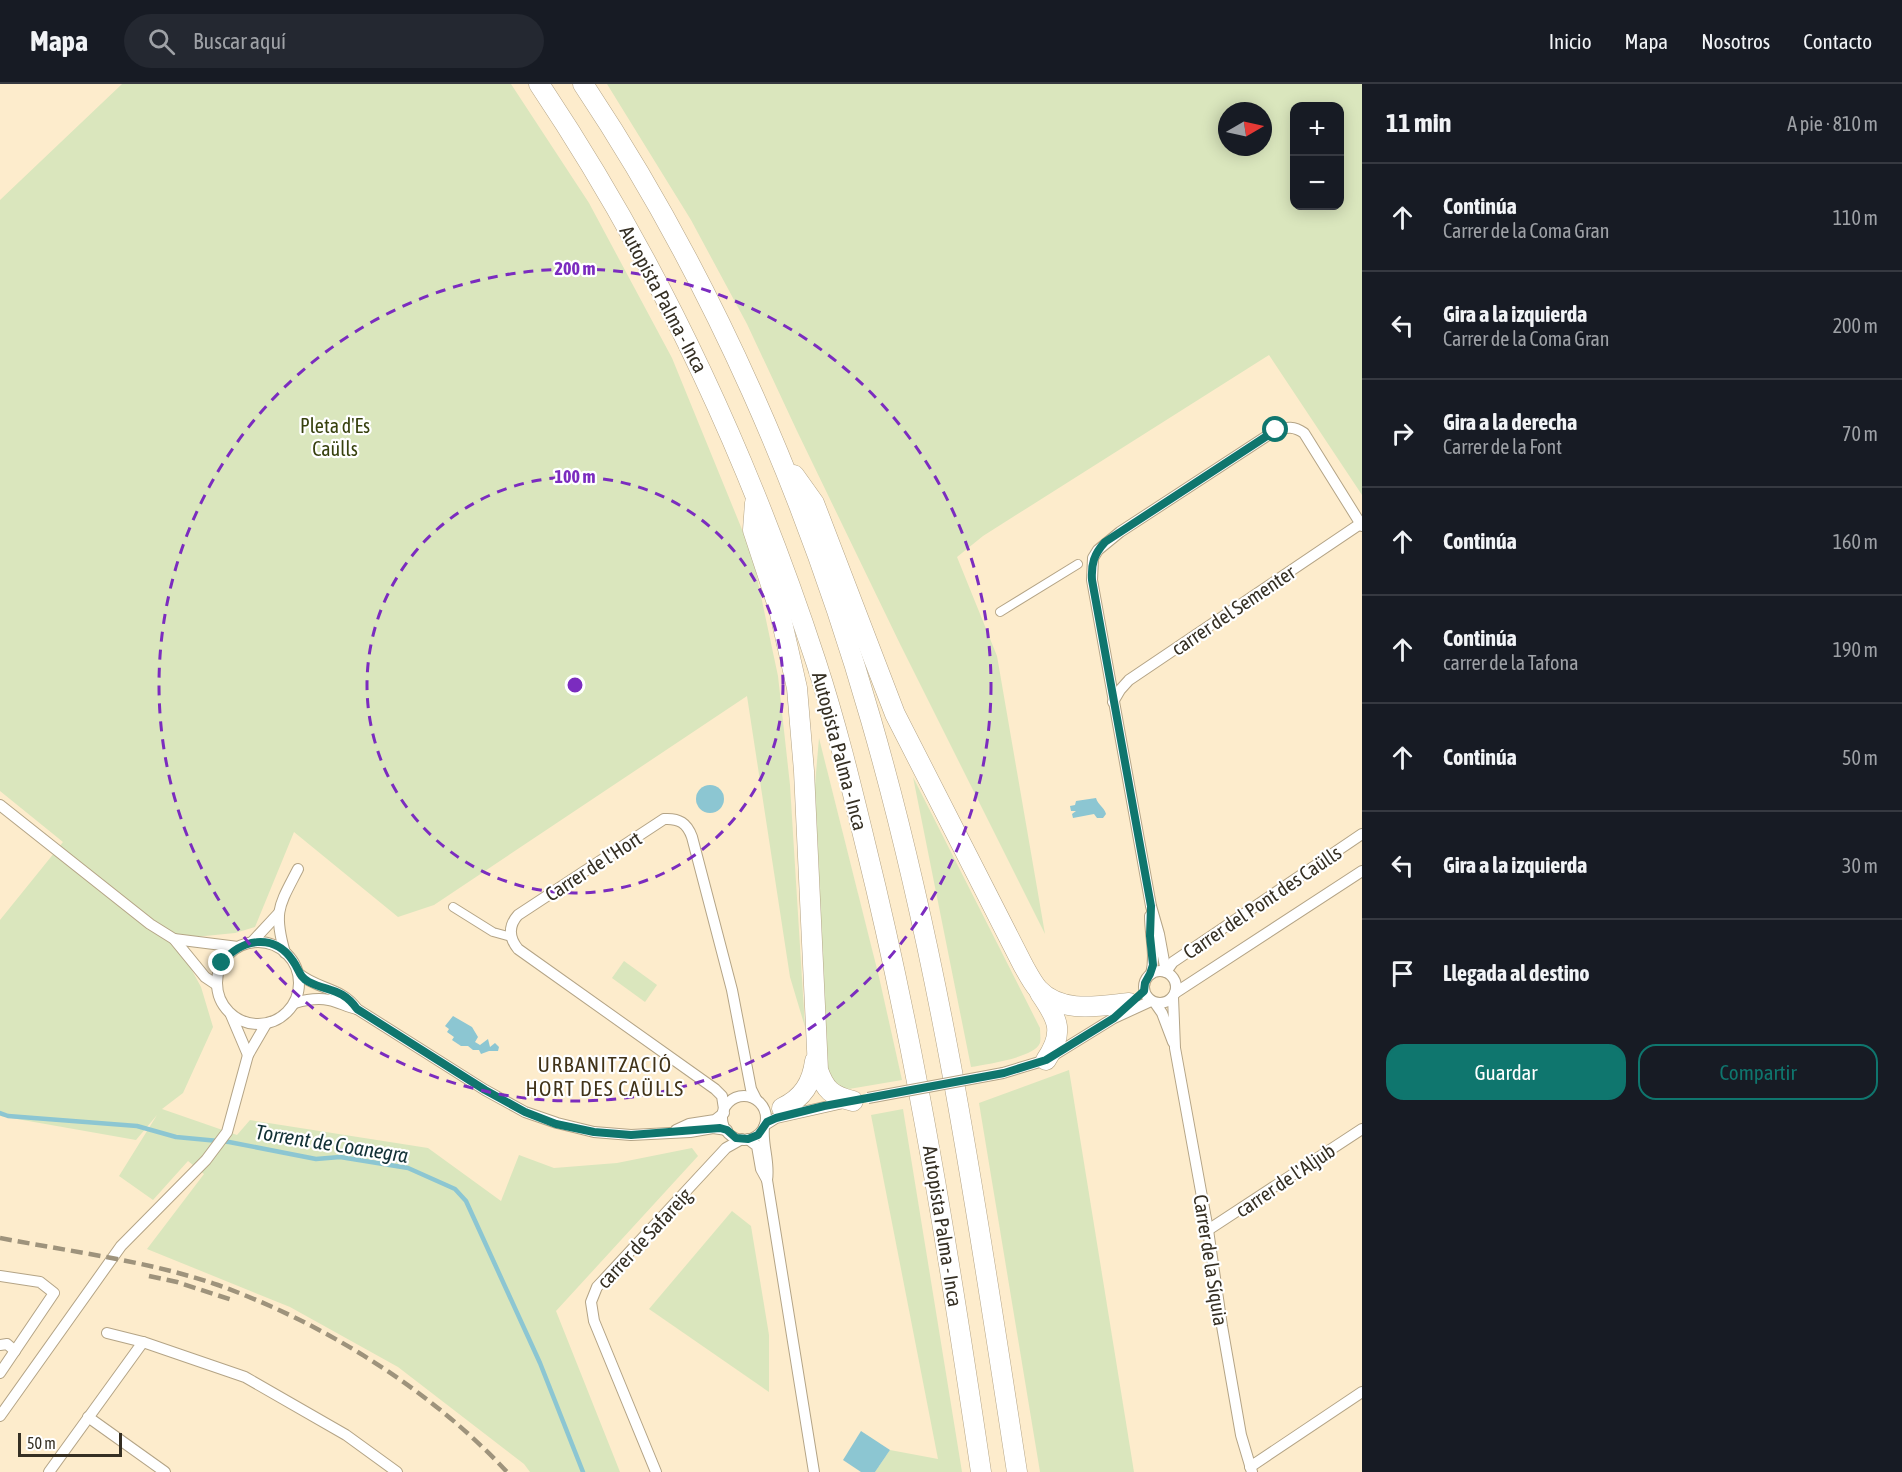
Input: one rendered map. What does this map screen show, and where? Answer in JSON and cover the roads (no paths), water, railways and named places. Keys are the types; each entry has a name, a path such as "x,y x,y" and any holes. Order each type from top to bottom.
{"highway":[{"name":"Autopista Palma - Inca","path":"539,84 601,181 669,303 700,365 755,495 815,661 853,795 887,933 929,1139 981,1472"},
{"name":"Autopista Palma - Inca","path":"583,84 634,166 675,239 726,340 777,452 828,584 871,719 938,994 968,1156 1017,1472"},
{"path":"777,452 814,503 895,714 1023,964 1050,1008 1057,1024 1057,1040 1046,1060"},
{"path":"755,495 753,530 779,609 797,688 804,782 818,1070 822,1083 836,1095 860,1100"},
{"path":"1037,988 1059,1003 1092,1008 1129,1003"},
{"path":"782,1108 793,1103 807,1088 814,1067 816,1049"}],"street":[{"path":"745,1139 758,1135 764,1126 776,1118 824,1106 1004,1073 1046,1060 1114,1018 1153,1002 1167,1002 1174,995 1175,981 1166,972 1151,906 1092,580 1093,558 1098,549 1120,532 1276,430 1285,427 1296,428 1304,433 1361,525"},
{"name":"carrer del Sementer","path":"1113,702 1129,680 1361,525"},
{"path":"1000,612 1078,564"},
{"path":"0,805 150,924 174,939 205,977 217,985"},
{"name":"Carrer de l'Hort","path":"511,937 511,925 518,915 659,822 669,819 680,820 686,824 692,837 732,990 751,1089 758,1101"},
{"name":"Carrer del Pont des Caülls","path":"1166,972 1173,962 1362,834"},
{"path":"285,953 278,914 298,869"},
{"name":"Carrer del Pont des Caülls","path":"1174,995 1362,871"},
{"path":"1114,1018 1144,991 1153,965 1150,936 1151,906"},
{"path":"453,907 493,932 511,937 518,949 715,1089 722,1096 723,1122 728,1131 726,1148"},
{"path":"252,942 278,914"},
{"path":"174,939 238,947"},
{"path":"248,1055 231,1015 219,996 217,985 222,963 238,947 252,942 272,944 293,961 299,974 309,982 350,998 357,1009"},
{"path":"1150,974 1158,971 1166,972"},
{"path":"231,1015 248,1023 266,1024 283,1017 295,1003 299,974"},
{"path":"1144,991 1153,1002"},
{"name":"Carrer de la Síquia","path":"1174,995 1175,1048 1208,1230 1241,1435 1251,1470"},
{"path":"295,1003 306,1000 330,1000 345,1007 357,1009 485,1090 540,1118 606,1134 690,1132 713,1128 728,1131 757,1146 761,1169 767,1180"},
{"name":"Carrer de la Síquia","path":"1153,1002 1162,1013 1175,1048"},
{"path":"0,1416 121,1246 206,1160 227,1132 248,1055 266,1024"},
{"path":"673,1132 689,1124 715,1120 731,1100 741,1096 772,1108 824,1106"},
{"path":"758,1101 766,1113 763,1136 769,1168 767,1180 814,1472"},
{"name":"carrer de l'Aljub","path":"1208,1230 1362,1129"},
{"name":"carrer de Safareig","path":"656,1472 597,1329 592,1314 592,1297 597,1287 726,1148 745,1139"},
{"path":"0,1276 40,1282 54,1293 0,1373"},
{"path":"107,1333 143,1342 245,1377 346,1435 397,1472"},
{"path":"49,1472 143,1342"},
{"path":"0,1345 7,1344 15,1351"},
{"path":"1251,1470 1362,1392"},
{"path":"88,1417 165,1472"}],"water":[{"path":"710,785 720,789 724,799 720,809 710,813 700,809 696,799 700,789"},
{"path":"1096,798 1106,814 1103,818 1097,818 1094,814 1073,818 1072,814 1076,811 1071,811 1070,806 1075,805 1076,801"},
{"path":"453,1016 472,1027 478,1037 475,1042 480,1045 488,1039 490,1047 495,1043 499,1047 498,1051 481,1054 479,1050 461,1046 452,1040 454,1037 447,1032 449,1029 445,1026"},
{"path":"861,1431 890,1450 875,1472 861,1472 843,1460"}],"waterway":[{"name":"Torrent de Coanegra","path":"0,1113 8,1116 137,1126 176,1137 229,1142 316,1159 340,1157 408,1168 455,1189 466,1201 540,1363 583,1472"}],"railway":[{"path":"0,1238 138,1263 218,1285 258,1301 336,1339 374,1362 445,1414 507,1472"},
{"path":"149,1276 177,1282 235,1301"}],"district":[{"name":"URBANITZACIÓ HORT DES CAÜLLS","path":"605,1076"}],"park label":[{"name":"Pleta d'Es Caülls","path":"335,436"}]}
